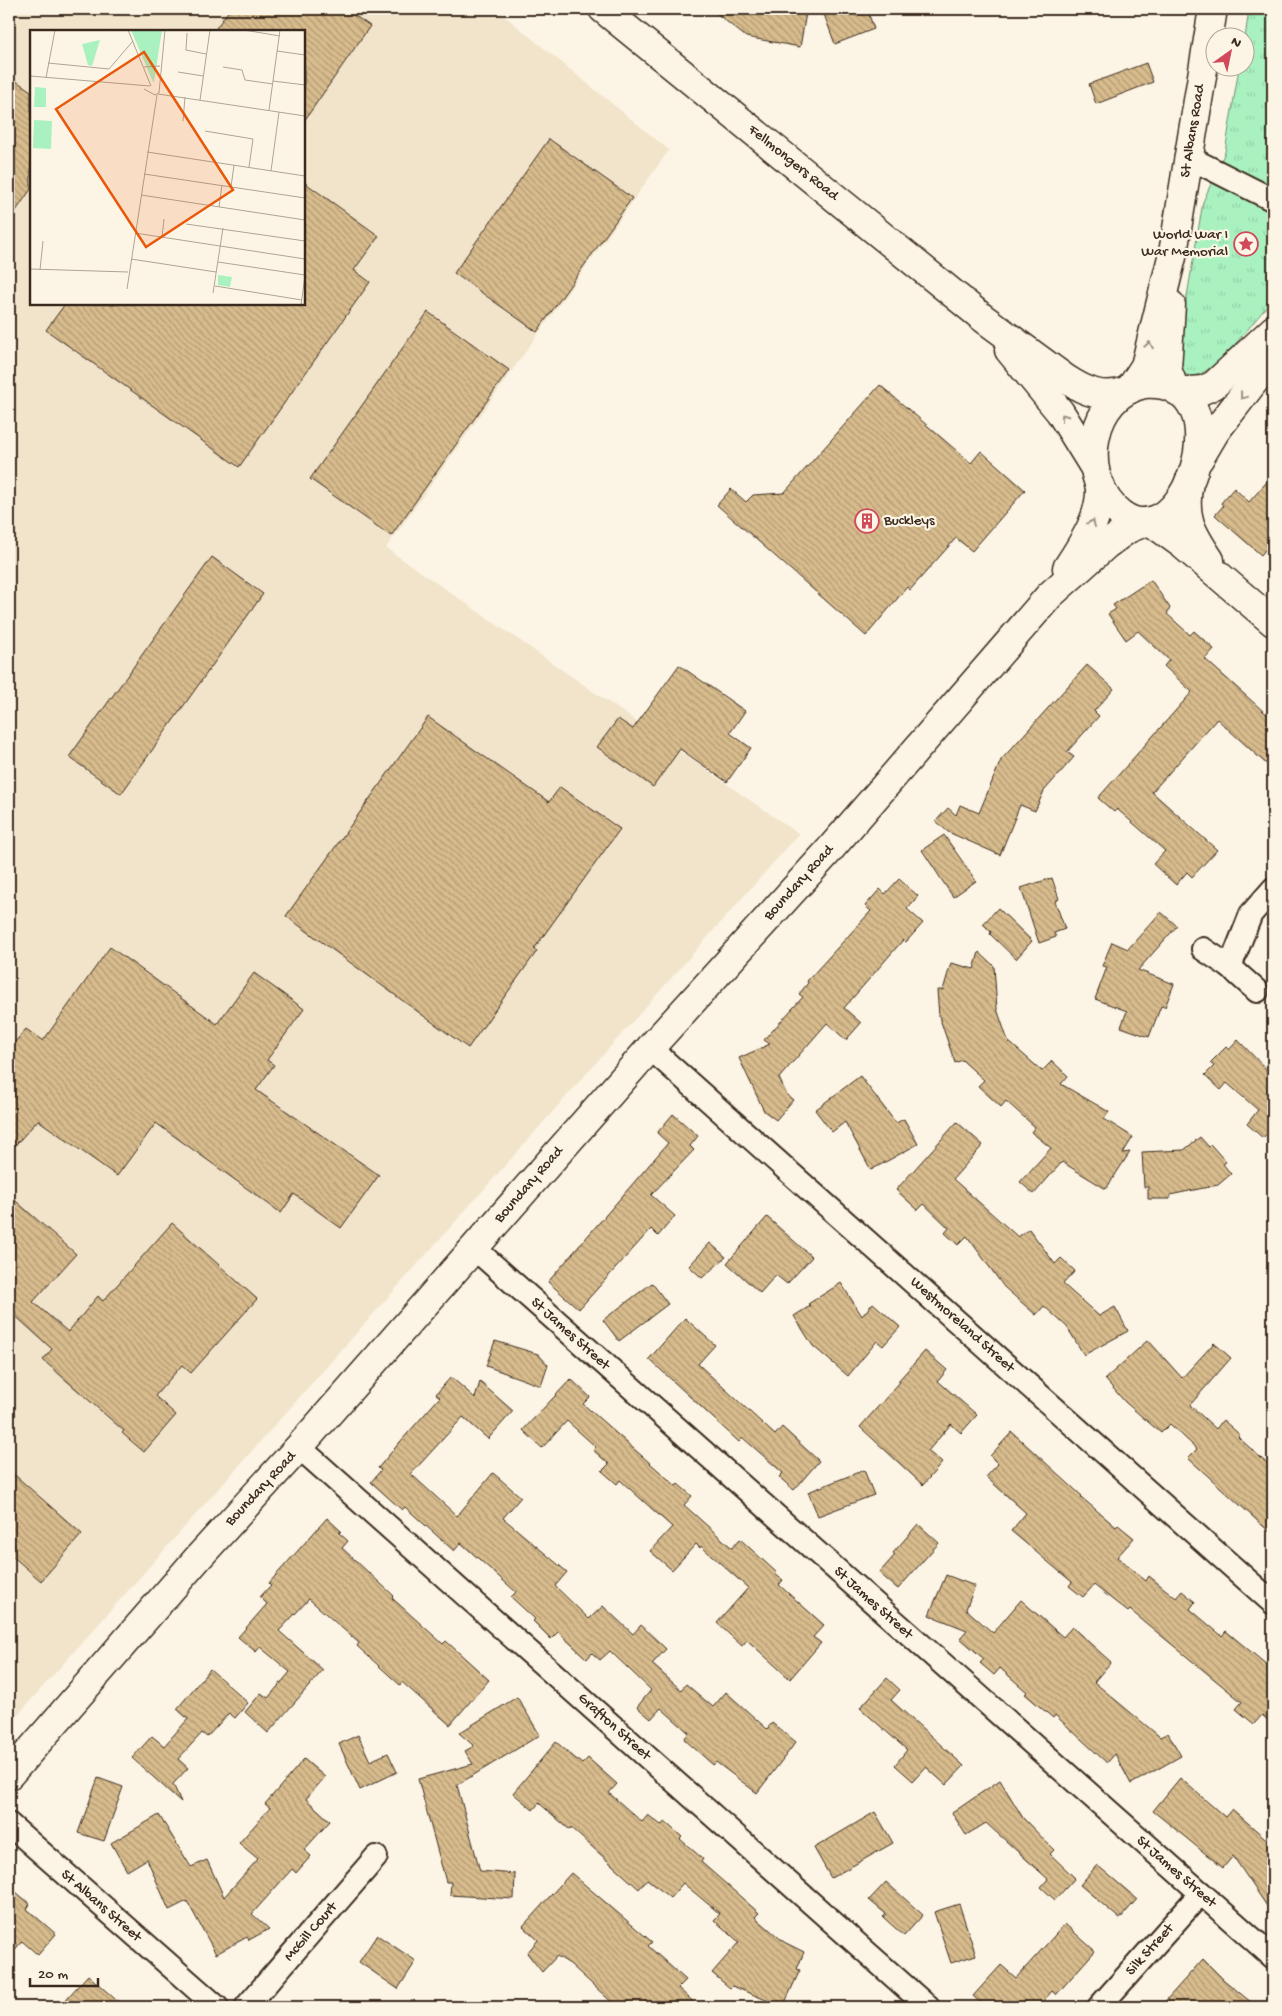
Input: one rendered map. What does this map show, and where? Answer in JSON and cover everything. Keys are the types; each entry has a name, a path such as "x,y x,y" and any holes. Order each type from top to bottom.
{"street":[{"name":"Fellmongers Road","path":"603,9 983,318 1077,386 1101,395 1115,395 1128,390"},
{"name":"St Albans Road","path":"1128,390 1145,366 1173,253 1213,9"},
{"path":"1188,158 1273,200"},
{"name":"St Albans Road","path":"1173,253 1167,369 1177,391"},
{"name":"Fellmongers Road","path":"983,318 1060,412 1086,451 1099,479"},
{"path":"1177,391 1204,390 1214,385 1273,330"},
{"path":"1147,522 1161,517 1171,510 1182,495 1214,432 1273,358"},
{"path":"1223,577 1204,551 1187,516 1185,505 1200,445 1198,426 1189,403 1177,391 1165,385 1148,384 1128,390 1110,404 1098,426 1093,451 1099,479 1108,500 1118,512 1134,520 1147,522 1184,545 1273,622"},
{"name":"Boundary Road","path":"1050,595 1091,526 1100,504 1099,479"},
{"name":"Boundary Road","path":"9,1775 198,1558 299,1447 650,1048 826,854 1050,595 1106,545 1128,529 1147,522"},
{"path":"1230,967 1251,914 1273,889"},
{"path":"1203,949 1230,967 1257,991"},
{"name":"Westmoreland Street","path":"650,1048 1273,1603"},
{"name":"St James Street","path":"474,1248 1273,1957"},
{"name":"Grafton Street","path":"299,1447 928,2007"},
{"name":"St Albans Street","path":"9,1824 217,2007"},
{"name":"McGill Court","path":"246,2007 376,1857"},
{"name":"Silk Street","path":"1099,2007 1201,1893"}],"shaded area":[{"path":"9,9 496,9 669,150 386,548 799,834 9,1725"}],"green space":[{"path":"1249,9 1273,9 1273,299 1237,342 1216,363 1206,371 1192,376 1179,372 1176,361 1203,202 1225,152 1237,78 1254,78 1254,28 1246,28"}],"building":[{"path":"230,9 345,9 370,26 305,120 305,30 215,30"},
{"path":"711,9 784,9 806,13 800,47 746,37"},
{"path":"822,9 867,9 874,29 835,44"},
{"path":"1146,63 1153,82 1096,104 1089,84"},
{"path":"16,81 30,90 30,190 9,221 9,91"},
{"path":"549,139 632,198 537,332 454,273"},
{"path":"305,183 379,236 354,270 370,282 239,467 46,330 64,305 305,305"},
{"path":"428,312 509,370 391,536 310,479"},
{"name":"Buckleys","path":"880,385 971,463 981,451 1025,490 972,551 956,538 910,590 907,587 866,636 717,505 731,489 746,502 753,495 784,493"},
{"path":"1273,475 1273,540 1261,555 1215,515 1223,506 1221,503 1234,488 1249,502"},
{"path":"212,557 263,594 121,794 69,757"},
{"path":"1151,580 1170,608 1167,614 1190,635 1194,631 1214,649 1205,659 1273,720 1273,770 1217,719 1152,792 1217,850 1192,877 1187,872 1176,885 1153,864 1165,851 1117,809 1114,812 1098,798 1192,692 1164,666 1169,660 1138,631 1126,640 1108,614 1116,609 1113,605"},
{"path":"679,665 745,711 730,733 751,748 727,782 680,749 653,787 597,747 618,719 633,729"},
{"path":"1087,665 1114,689 1094,711 1099,716 1067,752 1074,757 1044,791 1035,811 1020,805 1000,855 948,832 936,821 948,808 956,815 960,805 979,813 1001,760"},
{"path":"428,717 549,802 560,787 620,829 534,949 537,951 468,1048 286,916"},
{"path":"944,835 976,881 953,897 922,850"},
{"path":"1052,878 1059,899 1055,901 1065,929 1054,933 1056,937 1039,943 1021,888"},
{"path":"899,879 918,896 907,909 923,923 906,942 903,940 844,1008 861,1023 846,1040 827,1023 779,1078 787,1095 793,1100 776,1120 764,1111 739,1058 770,1044 764,1040 803,997 799,994 808,983 807,981 871,911 865,906 880,889 885,894"},
{"path":"998,908 1032,941 1016,959 990,934 991,932 983,924"},
{"path":"1161,912 1177,926 1138,970 1174,984 1165,1007 1161,1006 1149,1037 1121,1027 1127,1011 1095,999 1107,967 1102,966 1112,942 1128,949"},
{"path":"110,947 217,1024 254,973 304,1009 267,1060 274,1065 256,1090 379,1175 341,1228 294,1194 281,1213 156,1123 117,1176 38,1120 9,1152 9,1049 26,1029 43,1041"},
{"path":"979,952 994,966 997,1009 1008,1041 1042,1071 1052,1061 1068,1076 1061,1084 1109,1112 1104,1119 1133,1137 1123,1153 1130,1152 1106,1189 1062,1162 1034,1194 1020,1182 1051,1148 1031,1132 1035,1127 1006,1101 1001,1107 978,1086 984,1080 962,1060 955,1063 939,1016 937,990 943,990 951,963 974,969"},
{"path":"1238,1040 1273,1076 1273,1127 1263,1138 1247,1124 1258,1110 1227,1083 1221,1090 1205,1075 1214,1066 1210,1063 1226,1047 1229,1050"},
{"path":"860,1076 896,1123 904,1119 918,1144 871,1170 845,1122 832,1132 815,1110"},
{"path":"673,1114 698,1136 690,1146 694,1150 651,1195 675,1216 658,1236 651,1229 579,1309 548,1282 668,1143 657,1133"},
{"path":"957,1122 983,1145 953,1179 1018,1237 1029,1229 1055,1264 1061,1258 1075,1271 1063,1284 1099,1316 1115,1307 1128,1331 1084,1355 1067,1327 1044,1306 1036,1315 1004,1287 967,1236 958,1245 945,1233 949,1228 924,1204 918,1210 896,1190"},
{"path":"1200,1137 1209,1147 1211,1145 1226,1162 1223,1164 1231,1174 1218,1185 1170,1195 1170,1199 1148,1199 1148,1187 1144,1187 1142,1152 1184,1150"},
{"path":"9,1195 76,1254 33,1302 68,1332 98,1296 103,1301 172,1223 257,1299 191,1373 182,1365 155,1396 176,1415 144,1452 122,1433 124,1431 43,1360 52,1349 9,1310"},
{"path":"767,1217 812,1257 787,1284 776,1275 760,1293 727,1263"},
{"path":"710,1243 726,1257 702,1278 689,1266"},
{"path":"652,1283 668,1304 619,1341 603,1320"},
{"path":"841,1283 862,1316 873,1303 900,1327 883,1346 877,1341 848,1376 813,1346 794,1316 810,1306 808,1304"},
{"path":"685,1318 715,1345 698,1364 775,1435 782,1427 819,1461 794,1490 779,1477 783,1473 743,1438 739,1442 649,1359"},
{"path":"1148,1340 1182,1378 1214,1343 1231,1358 1190,1405 1216,1429 1223,1420 1240,1435 1238,1437 1273,1469 1273,1535 1188,1458 1197,1449 1170,1424 1161,1433 1125,1402 1105,1379"},
{"path":"495,1341 538,1354 548,1365 541,1386 486,1366"},
{"path":"925,1351 947,1370 938,1381 977,1415 961,1433 951,1424 928,1451 942,1463 923,1485 860,1427"},
{"path":"451,1377 475,1398 480,1382 513,1411 488,1439 463,1417 411,1474 457,1516 493,1473 521,1497 503,1518 567,1572 555,1586 589,1619 603,1606 633,1634 641,1625 666,1649 652,1664 681,1690 686,1684 713,1707 726,1692 767,1729 772,1723 796,1742 757,1793 716,1762 713,1765 684,1739 689,1733 661,1708 651,1719 637,1707 651,1690 610,1651 600,1660 592,1653 587,1659 558,1632 551,1639 533,1621 535,1619 511,1597 516,1592 461,1543 454,1551 405,1507 402,1510 371,1482 381,1470 378,1468 440,1397 436,1394"},
{"path":"571,1379 590,1397 583,1404 676,1486 678,1484 692,1496 684,1505 732,1548 740,1539 783,1580 779,1585 824,1625 813,1637 821,1643 790,1679 747,1640 742,1646 717,1623 748,1588 701,1546 700,1548 696,1544 672,1570 650,1551 672,1527 620,1480 617,1484 602,1471 609,1464 593,1450 596,1447 567,1421 542,1448 523,1430"},
{"path":"1012,1432 1081,1497 1116,1527 1118,1525 1134,1538 1117,1557 1146,1581 1149,1576 1176,1598 1182,1591 1195,1602 1190,1609 1222,1636 1226,1631 1273,1670 1273,1725 1262,1715 1254,1724 1236,1709 1242,1702 1130,1610 1128,1612 1094,1585 1083,1597 1069,1586 1072,1582 1011,1531 1026,1513 986,1477 998,1464 990,1456"},
{"path":"9,1470 82,1534 41,1581 9,1553"},
{"path":"864,1470 874,1495 818,1516 808,1492"},
{"path":"327,1518 341,1531 339,1533 348,1541 342,1548 394,1596 392,1598 443,1644 446,1641 489,1680 450,1725 402,1682 400,1685 357,1646 359,1643 309,1599 279,1631 323,1670 268,1733 245,1712 261,1693 268,1698 290,1672 260,1647 256,1652 238,1637 267,1604 260,1597 271,1585 269,1583"},
{"path":"918,1524 939,1543 898,1589 879,1573 895,1555 893,1553"},
{"path":"946,1575 975,1586 966,1609 993,1633 1021,1600 1063,1637 1072,1627 1111,1662 1094,1682 1160,1737 1168,1733 1181,1756 1131,1784 1115,1754 1107,1763 1055,1715 1053,1718 1025,1694 1027,1692 1000,1668 994,1675 980,1663 984,1659 960,1638 967,1630 929,1615"},
{"path":"210,1669 248,1703 235,1718 229,1713 207,1737 202,1733 178,1759 188,1768 173,1784 181,1802 132,1758 152,1736 164,1746 188,1719 177,1709"},
{"path":"887,1678 900,1690 891,1700 964,1766 946,1785 926,1767 913,1781 895,1765 907,1750 860,1708"},
{"path":"517,1697 540,1735 457,1785 480,1871 515,1874 514,1899 450,1895 451,1882 446,1882 418,1779 473,1764 465,1751 474,1746 459,1733"},
{"path":"358,1735 370,1761 388,1753 397,1772 360,1790 339,1744"},
{"path":"556,1742 582,1764 588,1758 617,1784 609,1793 642,1822 648,1815 661,1825 665,1822 682,1837 680,1839 703,1859 701,1862 759,1913 755,1917 784,1942 804,1952 797,1969 800,1970 783,2007 732,1986 730,1988 712,1973 739,1942 714,1920 720,1914 683,1883 670,1898 647,1879 639,1889 571,1828 570,1830 539,1803 533,1810 513,1793"},
{"path":"304,1759 325,1777 306,1799 330,1821 304,1850 311,1856 296,1873 292,1869 252,1914 269,1929 249,1940 247,1937 216,1954 187,1901 169,1910 147,1859 127,1871 111,1843 159,1815 191,1867 207,1860 224,1897 258,1859 239,1843 270,1808 265,1804"},
{"path":"98,1778 123,1787 104,1841 78,1833"},
{"path":"1180,1778 1225,1817 1232,1809 1273,1845 1273,1915 1233,1856 1223,1868 1153,1811"},
{"path":"1000,1780 1023,1818 1054,1850 1050,1854 1075,1878 1055,1900 1041,1887 1048,1879 986,1823 966,1835 952,1813"},
{"path":"875,1812 893,1843 831,1878 814,1848"},
{"path":"1097,1865 1137,1899 1120,1919 1080,1885"},
{"path":"571,1873 652,1942 648,1946 686,1980 678,1988 699,2007 617,2007 570,1964 557,1956 542,1972 527,1953 538,1940 523,1926"},
{"path":"886,1882 923,1915 904,1936 883,1917 886,1914 869,1900"},
{"path":"9,1886 30,1904 27,1909 56,1934 38,1955 22,1941 9,1957"},
{"path":"959,1904 976,1955 951,1963 934,1912"},
{"path":"1065,1924 1095,1951 1056,1995 1052,1991 1038,2007 985,2007 973,1996 1001,1965 1016,1978"},
{"path":"377,1935 416,1961 398,1989 359,1962"},
{"path":"1203,1959 1224,1980 1257,2007 1160,2007"},
{"path":"88,1975 124,2007 59,2007"}],"place":[{"name":"World War I War Memorial","path":"1246,244"},
{"name":"Buckleys","path":"867,521"}]}
